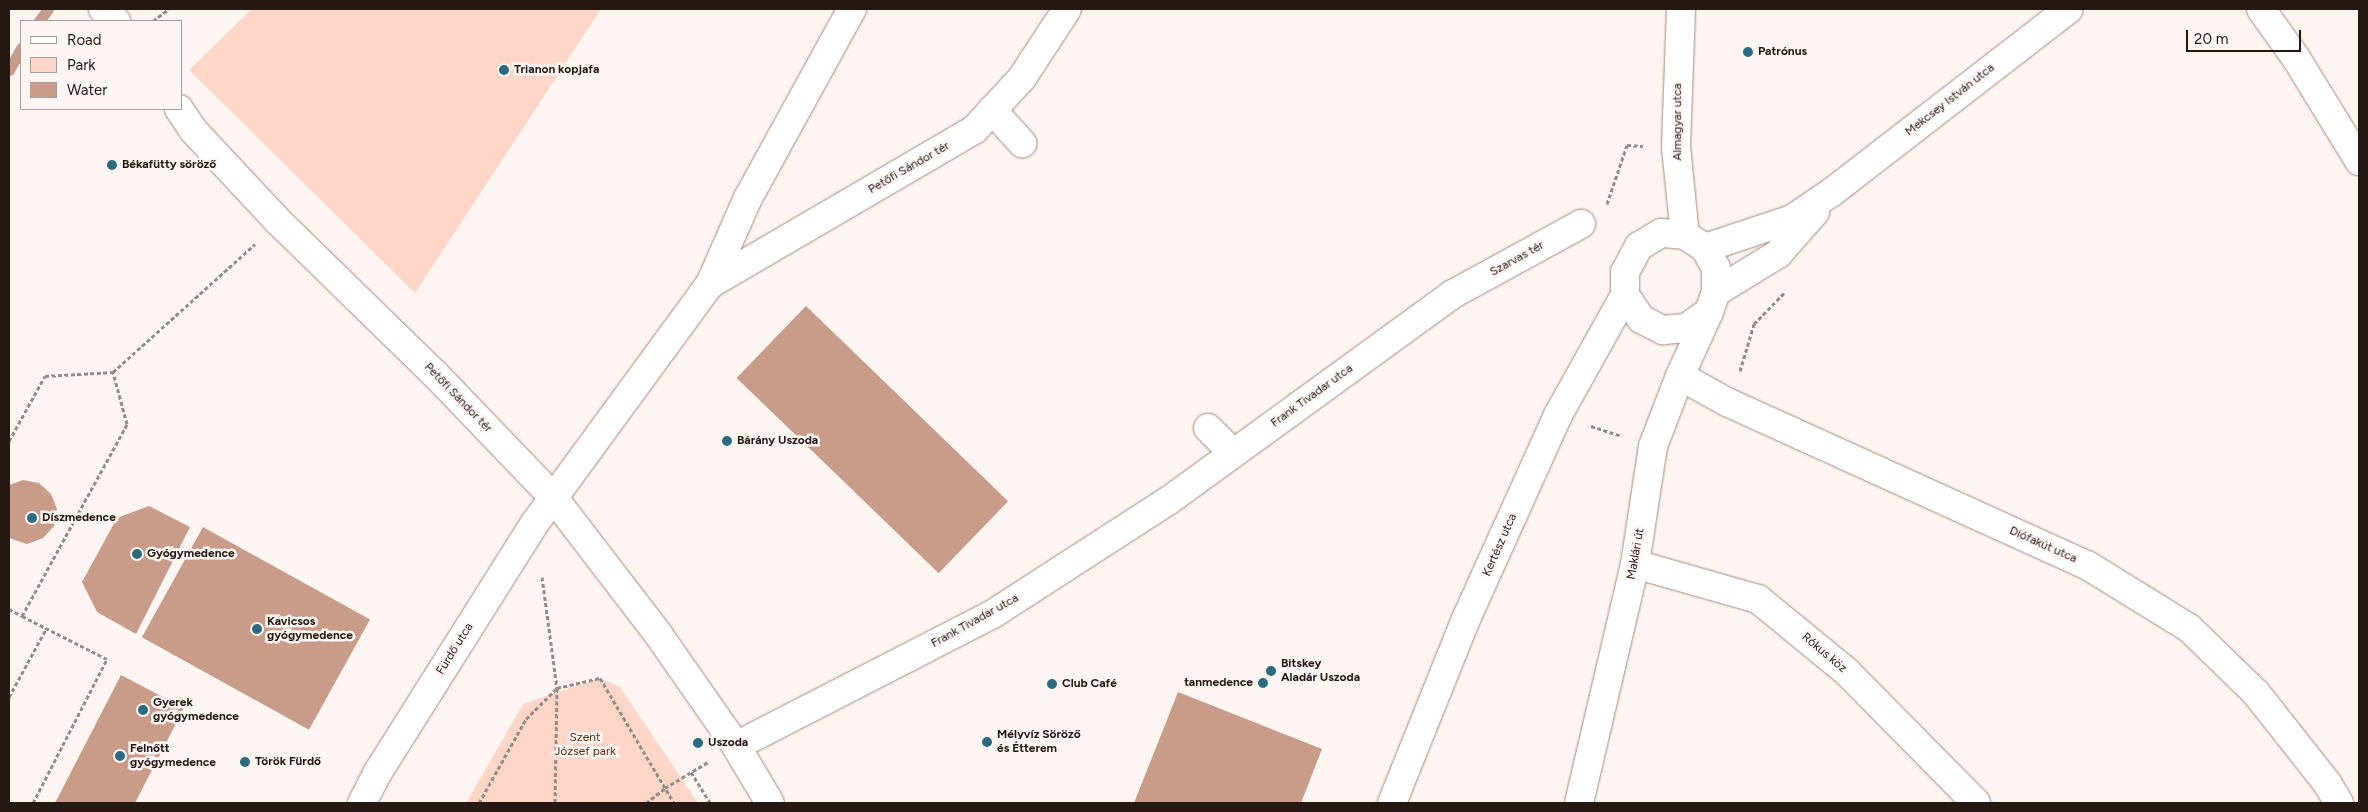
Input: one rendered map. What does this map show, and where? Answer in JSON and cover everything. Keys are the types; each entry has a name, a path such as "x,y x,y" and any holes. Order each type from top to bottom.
{"street":[{"name":"Petőfi Sándor tér","path":"180,110 193,130 278,221 435,374 553,497 710,284 748,198 852,9"},
{"name":"Petőfi Sándor tér","path":"710,284 974,130 1022,78 1067,9"},
{"name":"Almagyar utca","path":"1681,9 1676,147 1695,241"},
{"name":"Mekcsey István utca","path":"1695,241 1792,218 1832,192 2069,9"},
{"path":"2261,9 2296,58 2359,161"},
{"path":"992,110 1022,143"},
{"name":"Mekcsey István utca","path":"1712,302 1778,254 1832,192"},
{"name":"Szarvas tér","path":"1453,294 1581,224"},
{"path":"1661,233 1695,241 1716,268 1712,302 1686,328 1663,330 1641,319 1625,295 1626,272 1639,246 1661,233"},
{"name":"Frank Tivadar utca","path":"736,746 993,614 1168,501 1453,294"},
{"name":"Kertész utca","path":"1392,803 1466,619 1558,415 1625,295"},
{"name":"Maklári út","path":"1579,803 1635,564 1653,446 1680,376 1712,302"},
{"name":"Diófakút utca","path":"1680,376 1727,402 2087,565 2188,628 2256,693 2327,783 2339,803"},
{"path":"1208,428 1233,453"},
{"path":"553,497 658,634 736,746 770,803"},
{"name":"Fürdő utca","path":"362,803 378,772 534,523 553,497"},
{"name":"Rókus köz","path":"1635,564 1758,599 1846,671 1976,803"}],"path":[{"path":"154,20 169,9"},
{"path":"1581,224 1610,202 1627,145 1676,147"},
{"path":"9,441 45,376 114,372 278,221"},
{"path":"22,616 127,424 114,372"},
{"path":"1558,415 1653,446"},
{"path":"534,523 557,688 555,803"},
{"path":"9,609 107,659 33,803"},
{"path":"9,697 46,628"},
{"path":"479,803 526,719 557,688 600,678 674,803"},
{"path":"646,803 665,788 736,746"},
{"path":"692,772 710,803"}],"green space":[{"path":"252,9 601,9 415,293 189,70"},
{"name":"Szent József park","path":"600,678 620,687 698,803 466,803 523,704"}],"water":[{"path":"806,306 1008,501 939,573 737,378"},
{"name":"Díszmedence","path":"23,480 39,483 51,494 57,509 54,526 43,538 27,544 9,538 9,485"},
{"name":"Gyógymedence","path":"149,506 190,527 136,634 97,612 82,582 117,518"},
{"name":"Kavicsos gyógymedence","path":"203,527 370,620 309,730 142,637"},
{"name":"Felnőtt gyógymedence","path":"121,675 184,708 135,803 55,803"},
{"path":"1178,692 1322,749 1301,803 1134,803"}],"waterway":[{"path":"40,20 48,9"},
{"path":"9,70 20,50"}],"place":[{"name":"Patrónus","path":"1748,52"},
{"name":"Trianon kopjafa","path":"504,70"},
{"name":"Békafütty söröző","path":"112,165"},
{"name":"Bárány Uszoda","path":"727,441"},
{"name":"Díszmedence","path":"32,518"},
{"name":"Gyógymedence","path":"137,554"},
{"name":"Kavicsos gyógymedence","path":"257,629"},
{"name":"Bitskey Aladár Uszoda","path":"1271,671"},
{"name":"tanmedence","path":"1263,683"},
{"name":"Club Café","path":"1052,684"},
{"name":"Gyerek gyógymedence","path":"143,710"},
{"name":"Mélyvíz Söröző és Étterem","path":"987,742"},
{"name":"Uszoda","path":"698,743"},
{"name":"Felnőtt gyógymedence","path":"120,756"},
{"name":"Török Fürdő","path":"245,762"}]}
